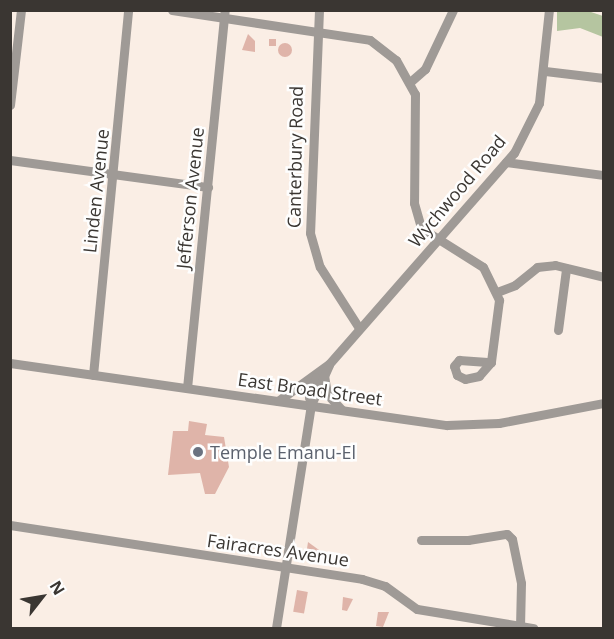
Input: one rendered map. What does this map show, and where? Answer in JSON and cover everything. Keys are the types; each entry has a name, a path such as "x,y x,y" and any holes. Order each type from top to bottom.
{"street":[{"path":"10,105 21,10"},
{"name":"Linden Avenue","path":"93,375 114,175 128,10"},
{"path":"172,10 225,14 316,30 380,45 410,82 417,108 416,215 426,234 470,256 483,267 497,292 498,319 491,362"},
{"name":"Canterbury Road","path":"319,10 316,30 309,233 320,267 359,328"},
{"path":"410,82 425,69 453,10"},
{"name":"Wychwood Road","path":"278,401 322,372 506,162 531,123 545,71 549,10"},
{"name":"Jefferson Avenue","path":"187,388 225,14"},
{"path":"545,71 603,78"},
{"path":"10,160 208,187"},
{"path":"506,162 603,175"},
{"path":"497,292 515,285 537,267 555,265 603,277"},
{"path":"558,330 566,269"},
{"name":"East Broad Street","path":"10,363 311,405 408,421 473,426 603,403"},
{"path":"322,372 327,394 343,410"},
{"name":"Wychwood Road","path":"276,628 311,405 322,372"},
{"name":"Fairacres Avenue","path":"10,525 362,579 385,586 417,609 533,628"},
{"path":"421,540 468,540 507,534 512,539 521,583 520,627"}],"green space":[{"path":"557,11 588,11 603,16 603,37 580,28 557,31"}],"building":[{"path":"248,34 255,41 255,52 242,50"},
{"path":"269,39 276,39 276,46 269,46"},
{"path":"285,43 290,45 292,50 290,55 285,57 280,55 278,50 280,45"},
{"name":"Temple Emanu-El","path":"189,421 207,424 205,435 224,437 229,467 215,494 205,494 200,473 168,475 173,431 188,431"},
{"path":"308,542 319,550 318,556 306,555"},
{"path":"297,590 308,592 304,614 293,612"},
{"path":"343,597 353,599 347,611 342,610"},
{"path":"378,612 389,612 383,627 376,626"}],"place":[{"name":"Temple Emanu-El","path":"198,452"}]}
